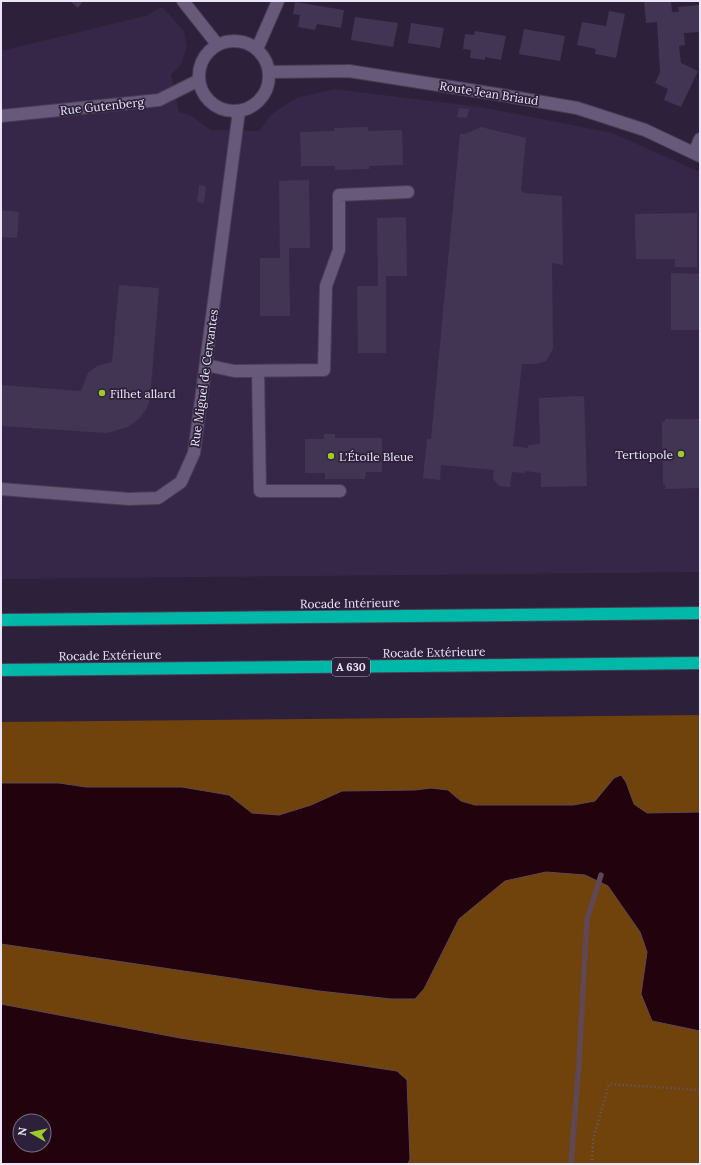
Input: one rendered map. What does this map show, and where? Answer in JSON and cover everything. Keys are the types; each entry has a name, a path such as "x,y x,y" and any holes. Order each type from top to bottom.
{"highway":[{"name":"Rocade Intérieure","path":"1,620 700,614"},
{"name":"Rocade Extérieure","path":"1,670 700,663"}],"street":[{"path":"183,1 217,44"},
{"path":"257,49 278,1"},
{"path":"235,40 247,43 257,49 266,60 269,72 269,84 261,99 250,107 239,111 219,108 206,98 199,80 201,62 217,44 235,40"},
{"name":"Route Jean Briaud","path":"269,72 349,71 577,108 645,130 697,154"},
{"name":"Rue Gutenberg","path":"1,116 159,100 199,80"},
{"name":"Rue Miguel de Cervantes","path":"1,489 129,499 158,498 181,482 194,454 239,111"},
{"path":"697,154 700,139"},
{"path":"206,365 234,371 324,370 326,286 339,250 339,195 408,192"},
{"path":"258,371 260,491 340,491"}],"path":[{"path":"592,1164 593,1140 608,1084 700,1090"}],"shaded area":[{"path":"162,7 184,31 187,47 181,64 171,75 179,112 190,115 211,130 259,131 272,114 296,98 334,89 481,107 612,133 700,172 700,572 1,579 1,51 145,16"},
{"path":"700,715 700,1164 1,1164 1,722"},
{"path":"621,775 626,782 634,804 647,813 700,812 700,1031 652,1021 641,994 647,952 640,932 608,886 585,875 546,872 505,881 459,919 424,989 415,999 391,999 319,991 1,944 1,783 59,783 86,787 182,787 229,795 252,813 279,815 311,805 342,791 415,790 431,788 448,790 461,801 475,805 573,805 595,801 614,778"},
{"path":"1,1004 180,1038 397,1071 407,1080 410,1159 408,1164 1,1164"}],"building":[{"path":"70,1 83,1 78,8"},
{"path":"644,1 671,1 672,12 679,12 678,7 700,5 700,32 684,33 685,45 679,46 681,63 698,71 681,107 664,100 668,89 655,83 660,72 657,22 646,23"},
{"path":"295,2 344,10 341,28 317,24 315,30 298,27 300,15 293,14"},
{"path":"609,11 625,14 616,58 595,54 596,49 577,45 582,22 606,26"},
{"path":"355,17 398,23 393,47 351,40"},
{"path":"411,23 444,28 440,48 408,43"},
{"path":"524,29 565,36 560,61 519,54"},
{"path":"475,31 506,36 501,60 485,57 485,60 470,58 471,50 463,49 465,34 474,35"},
{"path":"459,108 469,109 467,118 457,117"},
{"path":"368,127 368,131 402,130 403,165 369,166 369,169 335,170 335,166 301,166 300,132 334,131 334,128"},
{"path":"481,127 526,138 521,190 524,193 562,196 563,265 552,263 553,349 546,361 536,364 522,364 513,446 528,448 528,445 540,444 539,398 584,396 587,486 541,487 541,473 526,471 525,473 512,472 510,487 499,486 493,479 494,470 441,465 440,480 423,478 427,439 431,439 460,134 465,134"},
{"path":"309,180 310,248 289,248 290,316 260,316 260,258 280,258 279,181"},
{"path":"199,185 206,186 204,203 197,202"},
{"path":"1,210 19,212 17,238 1,237"},
{"path":"697,213 697,267 675,267 675,259 636,259 635,214"},
{"path":"406,217 407,276 386,276 386,353 358,353 357,286 378,286 377,218"},
{"path":"671,273 700,274 700,330 671,330"},
{"path":"119,285 159,288 150,399 147,408 140,418 128,427 107,433 1,426 1,385 81,391 88,373 97,366 112,362"},
{"name":"Tertiopole","path":"665,419 700,419 700,488 665,489 666,485 663,485 662,422 665,422"},
{"path":"324,434 335,434 335,438 382,438 382,472 366,472 365,479 325,479 325,473 305,473 305,439 324,439"}],"waterway":[{"path":"571,1164 579,1063 587,919 601,875"}],"place":[{"name":"Filhet allard","path":"102,393"},
{"name":"Tertiopole","path":"681,454"},
{"name":"L'Étoile Bleue","path":"331,456"}]}
